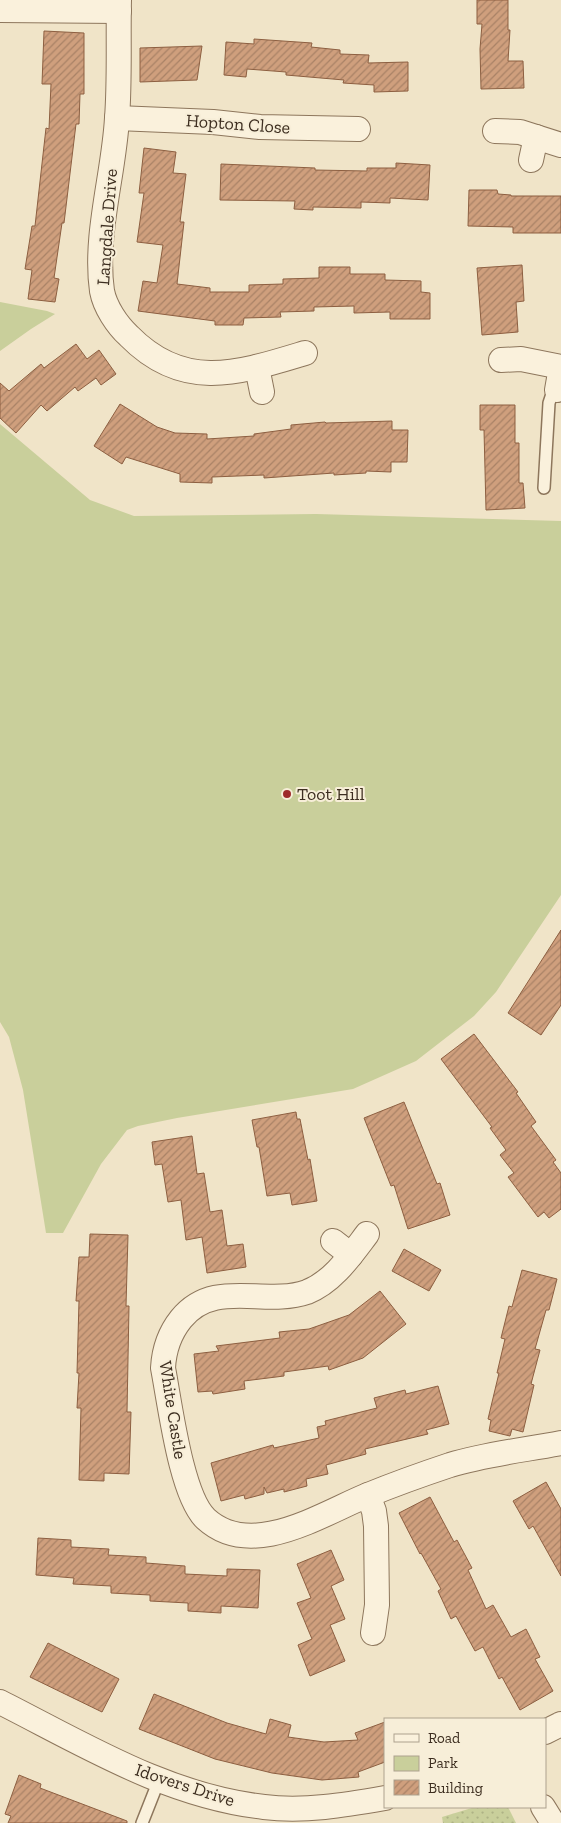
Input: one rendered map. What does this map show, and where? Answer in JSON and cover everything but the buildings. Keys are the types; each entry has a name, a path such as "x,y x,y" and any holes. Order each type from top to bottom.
{"street":[{"path":"0,10 119,5"},
{"name":"Langdale Drive","path":"119,5 118,118 104,215 101,270 102,293 112,314 123,331 141,349 161,362 181,370 236,372 305,353"},
{"name":"Hopton Close","path":"118,118 358,129"},
{"path":"495,131 520,132 561,145"},
{"path":"531,160 536,137"},
{"path":"501,360 521,359 561,367 559,394"},
{"path":"257,367 262,392"},
{"name":"White Castle","path":"367,1234 351,1255 322,1284 308,1292 272,1297 229,1295 212,1297 186,1312 168,1338 163,1368 186,1481 199,1510 206,1519 232,1533 257,1536 288,1530 368,1495 450,1466 485,1456 561,1443"},
{"path":"333,1241 351,1255"},
{"path":"368,1495 374,1511 376,1526 377,1605 373,1633"},
{"name":"Idovers Drive","path":"0,1702 108,1758 159,1780 206,1796 265,1807 330,1807 384,1798"},
{"path":"546,1732 561,1724"},
{"path":"543,1808 552,1823"}],"lane":[{"path":"544,488 549,403 559,394"},
{"path":"142,1823 159,1780"}],"green space":[{"path":"0,302 47,311 55,314 0,351"},
{"path":"0,424 90,500 134,516 316,514 561,521 561,895 496,992 474,1016 416,1061 353,1089 177,1118 127,1130 101,1164 63,1233 46,1233 23,1090 9,1037 0,1022"},
{"path":"472,1808 508,1808 516,1823 443,1823 442,1817"}],"place":[{"name":"Toot Hill","path":"287,794"}]}
